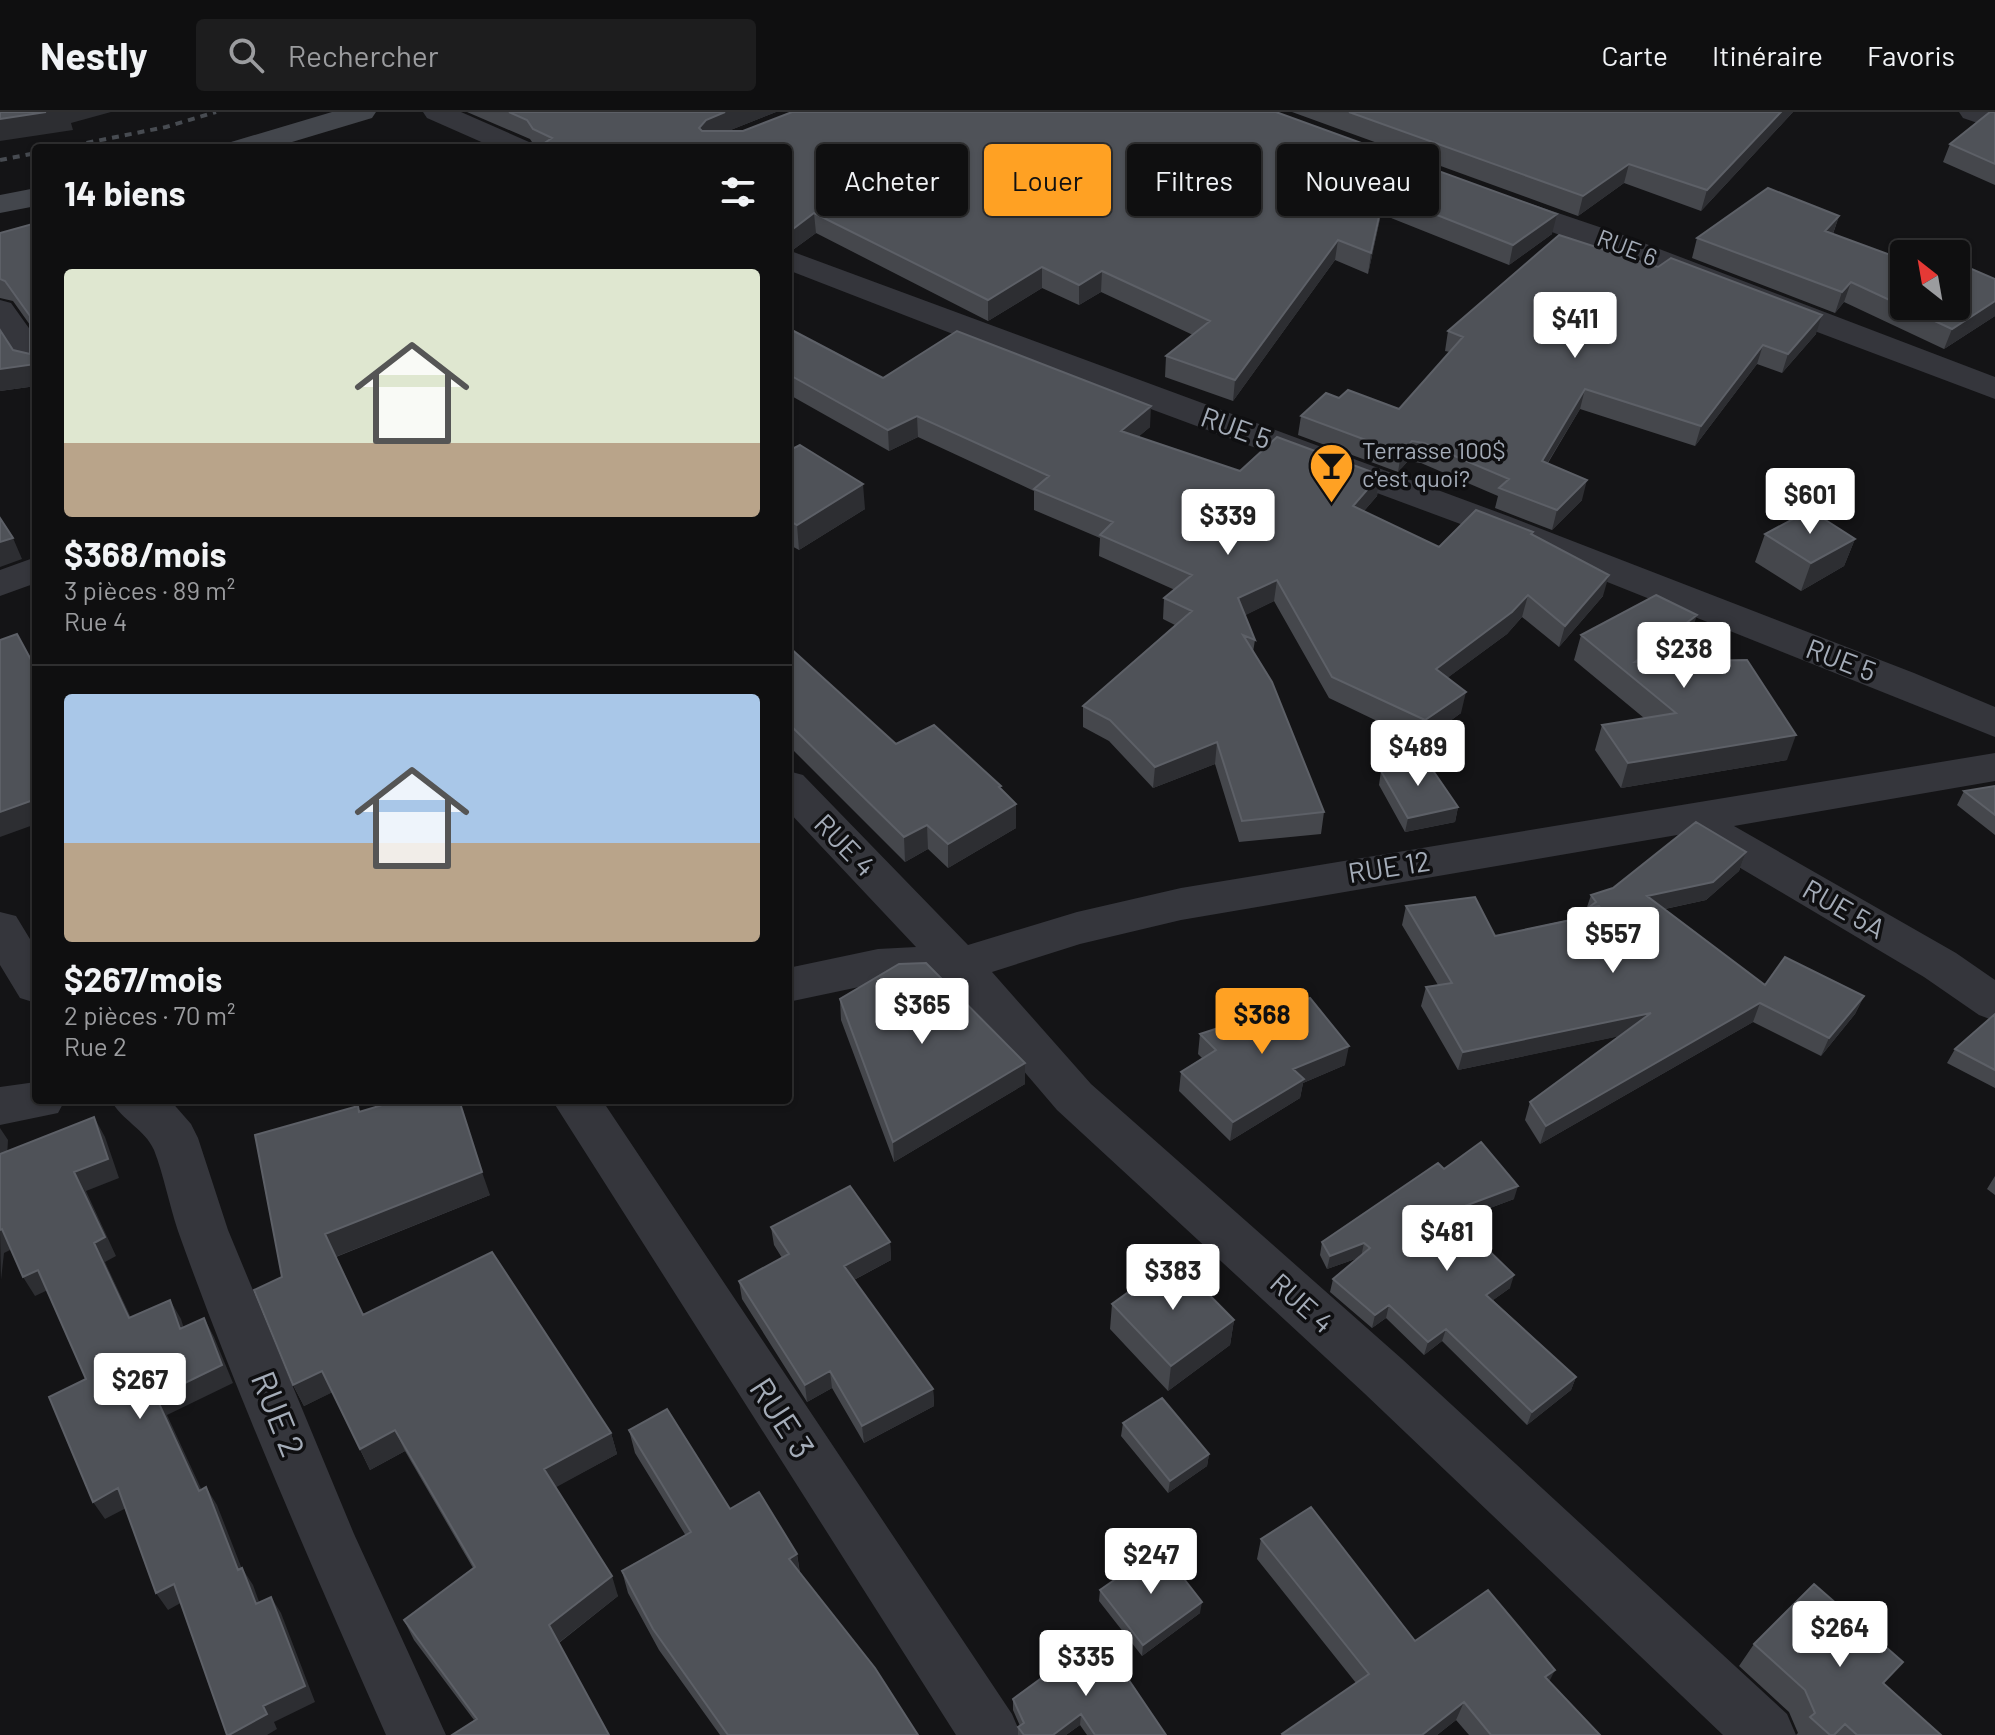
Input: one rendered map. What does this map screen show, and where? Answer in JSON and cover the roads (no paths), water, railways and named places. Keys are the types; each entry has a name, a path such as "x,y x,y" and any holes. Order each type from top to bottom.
{"main road":[{"path":"254,144 362,112"},
{"path":"0,204 32,198"}],"street":[{"path":"437,112 510,144"},
{"path":"1973,112 1995,120"},
{"name":"RUE 6","path":"1469,191 1609,241 1995,389"},
{"name":"RUE 5","path":"792,261 1055,362 1495,524 1660,591 1900,682 1995,723"},
{"path":"3,321 32,357"},
{"path":"0,584 32,571"},
{"name":"RUE 12","path":"792,984 878,966 958,963 1002,954 1105,921 1333,876 1995,767"},
{"name":"RUE 4","path":"792,789 958,963 1074,1097 1383,1376 1766,1735"},
{"name":"RUE 5A","path":"1690,819 1940,965 1995,1003"},
{"path":"0,928 32,980"},
{"path":"0,1106 32,1101"},
{"name":"RUE 2","path":"141,1104 152,1112 174,1138 203,1230 330,1544 416,1735"},
{"name":"RUE 3","path":"579,1104 991,1735"}],"railway":[{"path":"81,144 166,127 216,112"},
{"path":"0,160 32,154"}],"place":[{"name":"Terrasse 100$ c'est quoi?","path":"1331,504"}]}
